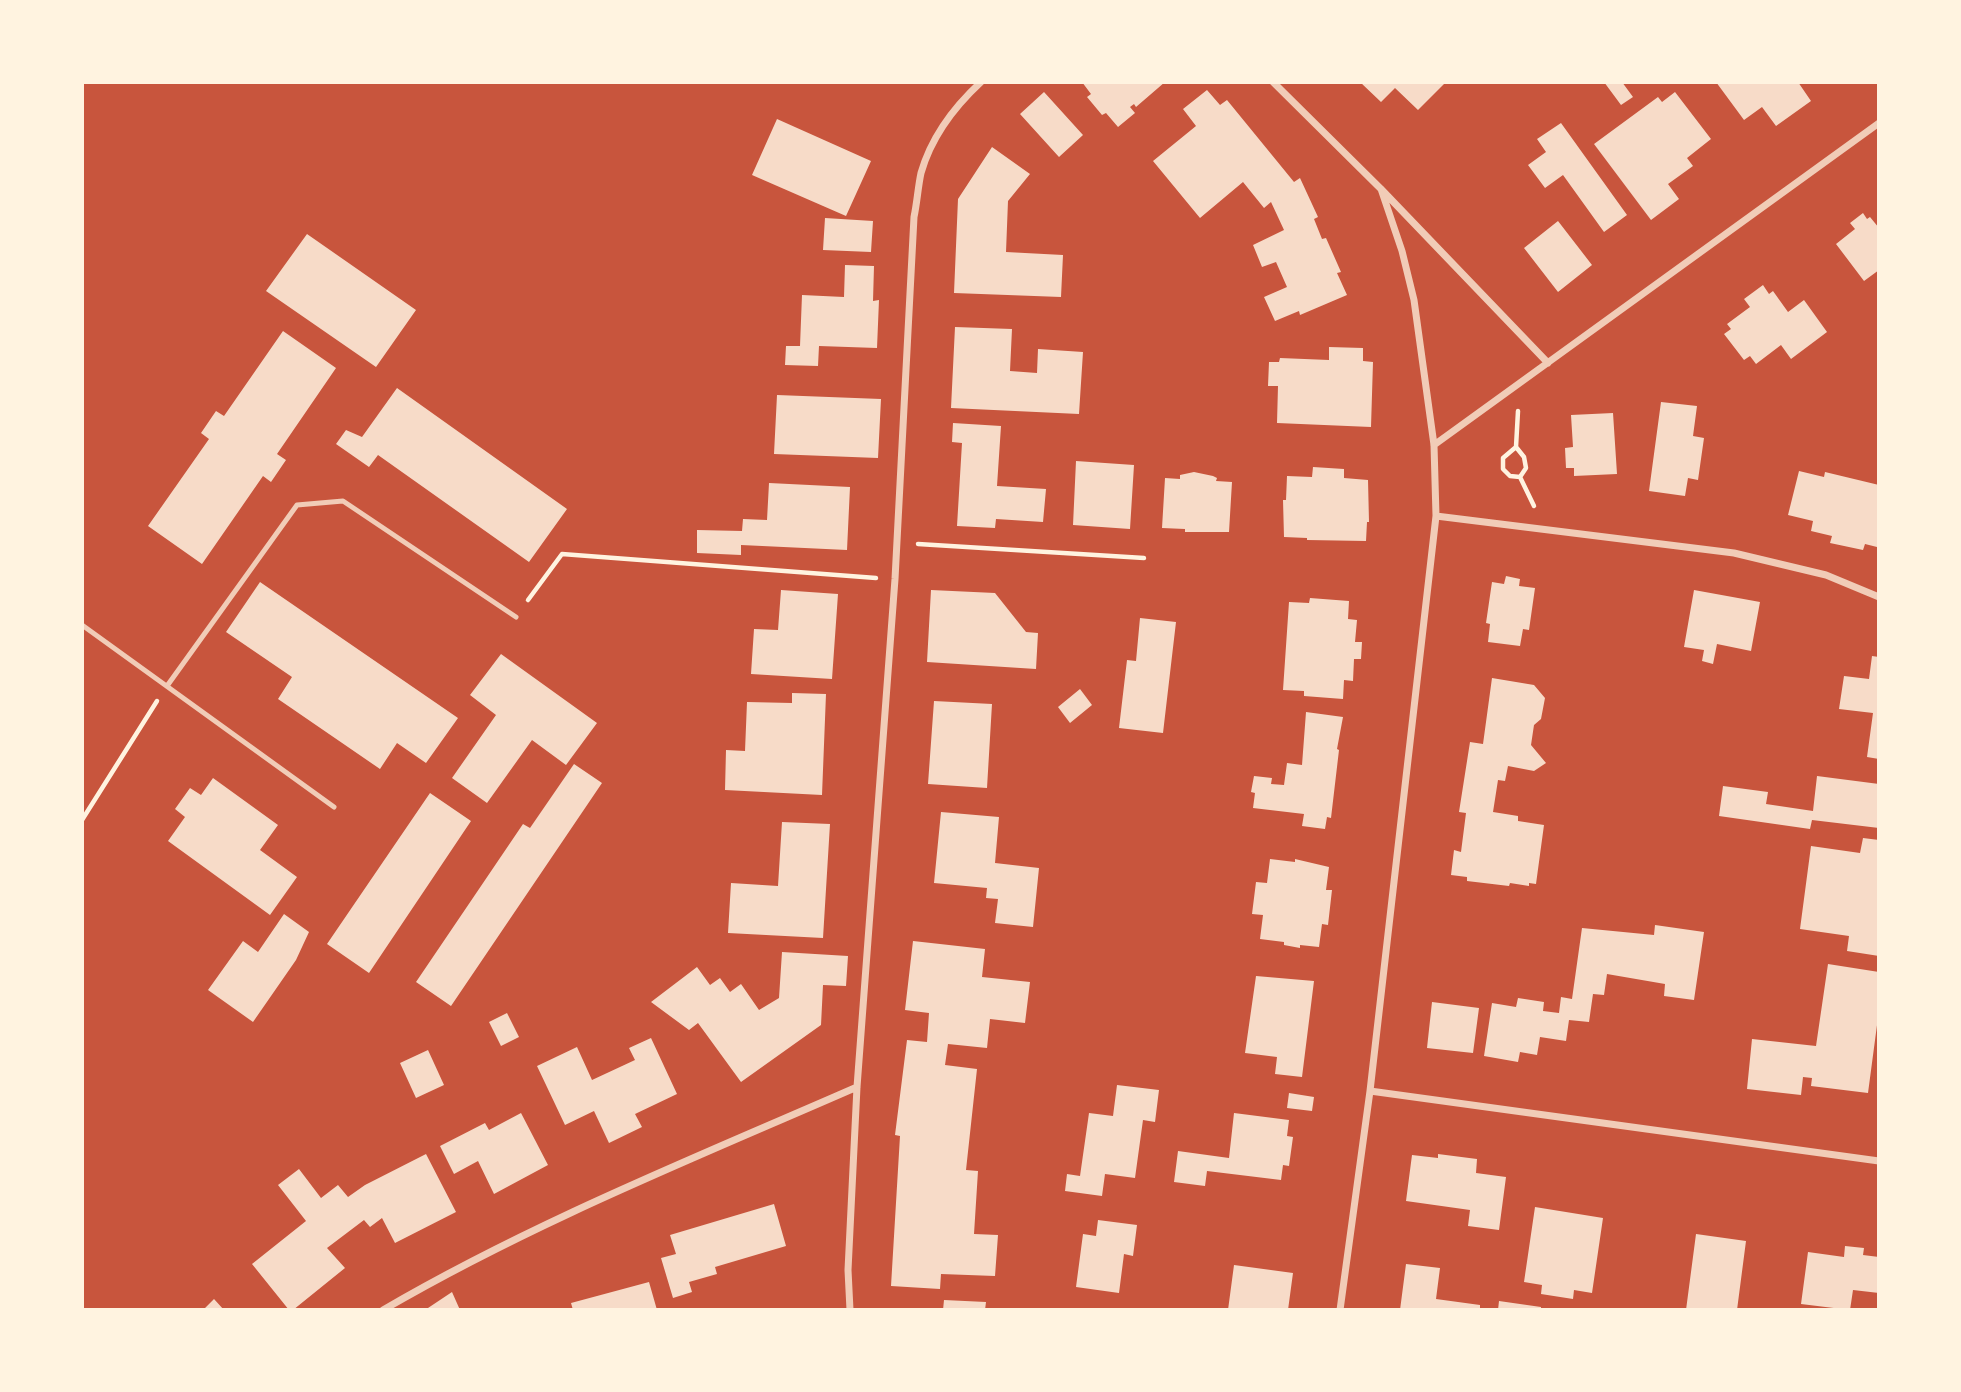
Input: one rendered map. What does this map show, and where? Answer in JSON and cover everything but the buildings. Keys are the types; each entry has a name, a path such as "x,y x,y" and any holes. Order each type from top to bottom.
{"street":[{"path":"850,1310 848,1270 857,1087 895,579 914,217 921,173 936,137 962,100 981,82"},
{"path":"1273,82 1381,189 1548,363"},
{"path":"1434,445 1879,123"},
{"path":"1340,1310 1370,1091 1436,516 1434,445 1414,300 1402,251 1381,189"},
{"path":"1436,516 1734,553 1826,575 1879,597"},
{"path":"383,1310 512,1240 857,1087"},
{"path":"1370,1091 1879,1161"}],"lane":[{"path":"167,685 297,505 343,501 516,617"},
{"path":"82,625 334,807"}],"path":[{"path":"1520,383 1516,447 1524,457 1526,468 1520,477"},
{"path":"1516,447 1503,458 1503,469 1510,476 1520,477"},
{"path":"1520,477 1529,498 1549,530"},
{"path":"897,543 1144,558"},
{"path":"516,617 562,554 895,579"},
{"path":"82,820 167,685"}]}
